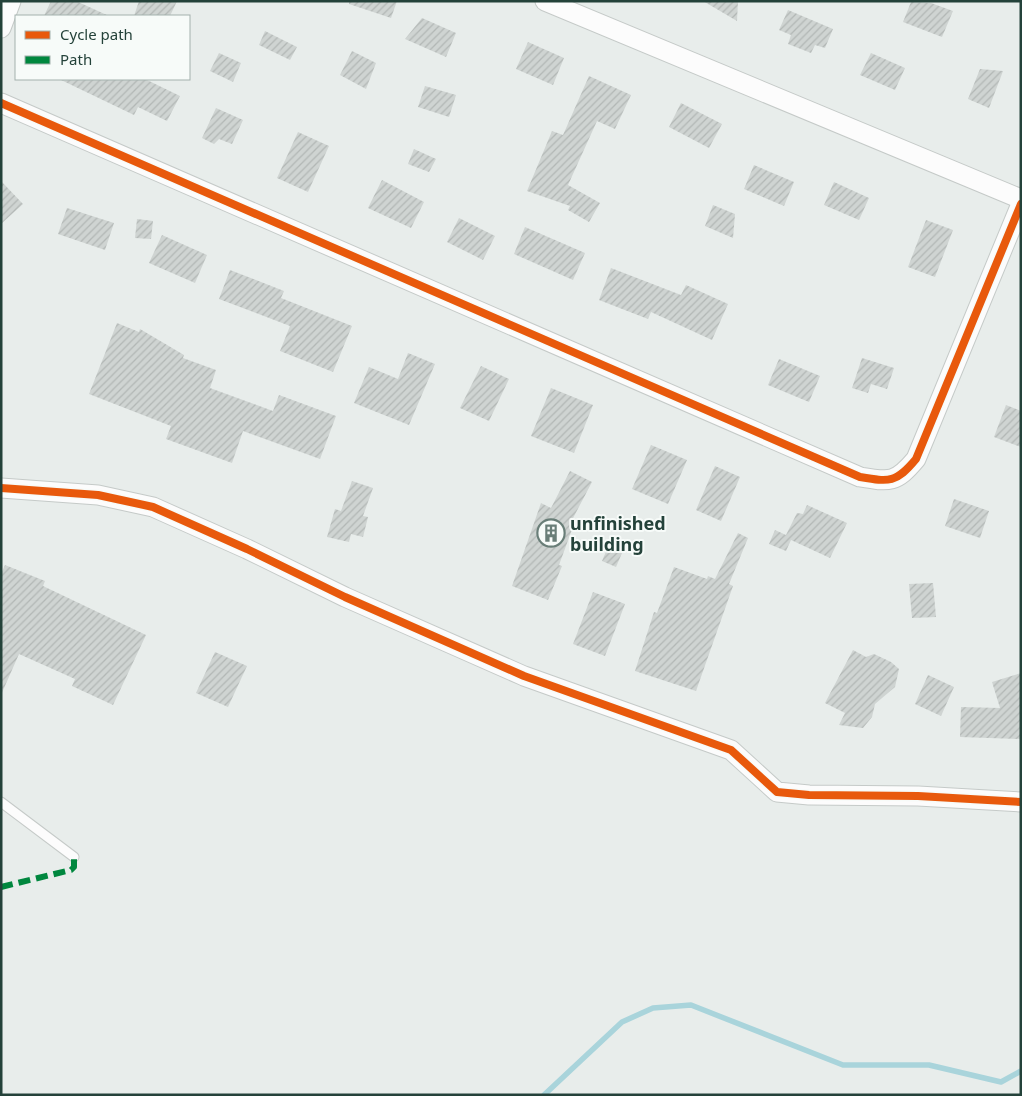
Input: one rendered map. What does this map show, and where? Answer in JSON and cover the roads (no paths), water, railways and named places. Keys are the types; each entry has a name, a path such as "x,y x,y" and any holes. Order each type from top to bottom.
{"street":[{"path":"1,28 11,1"},
{"path":"546,1 1021,198"},
{"path":"1,103 860,478 883,481 903,476 916,459 1021,204"},
{"path":"1,488 98,496 153,508 345,597 524,676 731,750 777,792 809,795 918,796 1021,802"}],"lane":[{"path":"1,802 74,857"}],"waterway":[{"path":"544,1095 622,1022 653,1008 691,1005 843,1065 929,1065 1001,1082 1021,1071"}],"place":[{"name":"unfinished building","path":"551,533"}]}
